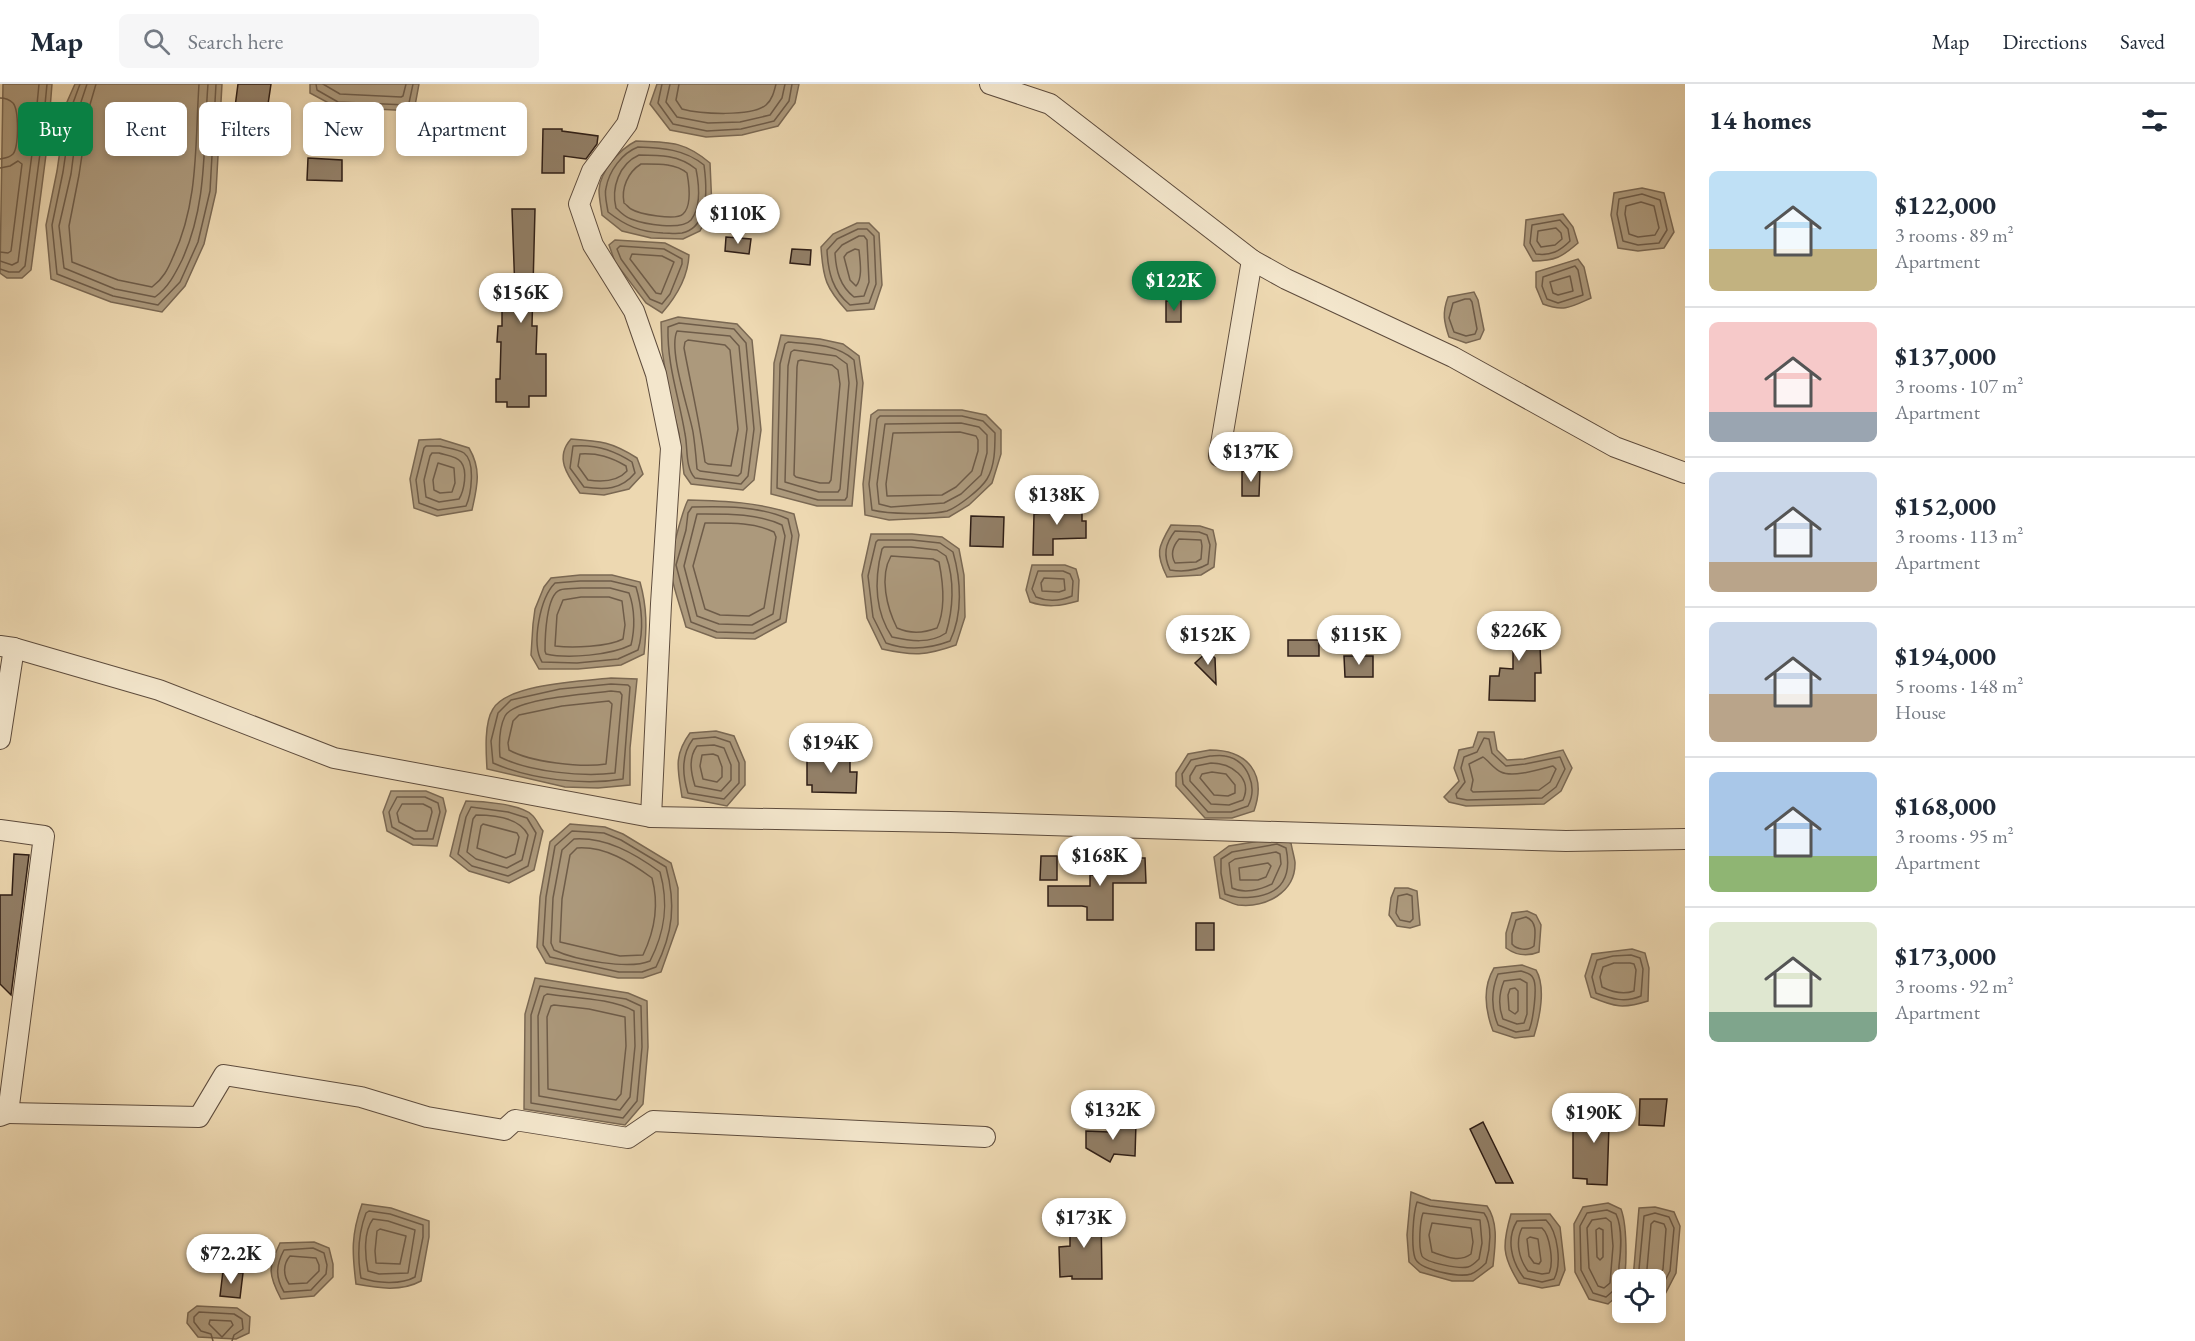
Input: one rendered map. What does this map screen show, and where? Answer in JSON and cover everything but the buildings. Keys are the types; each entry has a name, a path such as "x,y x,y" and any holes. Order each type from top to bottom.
{"street":[{"path":"639,84 627,124 592,171 579,204 593,245 634,311 656,374 671,448 651,817"},
{"path":"990,84 1050,104 1252,260 1286,279 1453,357 1615,447 1685,472"},
{"path":"1219,456 1252,260"},
{"path":"0,740 7,647 159,690 334,758 651,817 973,823 1566,841 1685,839"},
{"path":"0,830 44,836 4,1114 199,1117 224,1075 361,1097 427,1117 504,1130 515,1120 628,1138 653,1121 985,1137"}],"water":[{"path":"3,84 52,84 51,102 18,102 18,156 46,156 31,270 22,278 7,278 0,273"},
{"path":"75,84 222,84 221,102 199,102 199,156 218,156 216,192 204,244 185,286 162,312 111,302 51,279 46,225 59,156 93,156 93,102 67,102"},
{"path":"310,84 419,84 416,102 396,102 396,110 384,109 384,102 327,102 310,93"},
{"path":"657,84 799,84 795,103 778,126 742,135 706,137 670,130 650,104"},
{"path":"636,141 676,144 692,150 710,163 712,208 700,231 683,239 651,238 622,231 602,215 599,190 603,175 618,155"},
{"path":"1642,188 1664,193 1674,232 1664,248 1638,251 1618,248 1611,215 1614,193"},
{"path":"1563,214 1573,227 1578,243 1558,257 1533,261 1524,245 1526,220"},
{"path":"857,223 869,223 879,233 882,285 874,309 847,311 834,296 827,282 821,247 833,234"},
{"path":"615,240 665,243 689,255 680,286 662,313 646,303 615,262 609,245"},
{"path":"1578,259 1584,267 1591,298 1562,308 1543,304 1536,287 1536,272"},
{"path":"1474,292 1478,300 1484,330 1480,339 1466,343 1449,337 1444,313 1448,297"},
{"path":"678,317 737,324 752,340 761,430 754,480 743,490 691,484 684,474 679,434 669,394 662,350 661,322"},
{"path":"781,335 843,344 859,356 863,383 852,506 817,506 771,494 774,363"},
{"path":"878,410 962,410 986,415 1001,430 1001,454 992,483 969,505 949,517 889,520 865,515 863,484 871,415"},
{"path":"440,439 469,448 473,456 477,479 472,510 437,516 414,508 410,479 419,440"},
{"path":"571,439 613,445 637,458 643,474 629,489 604,495 580,493 567,473 563,460 566,446"},
{"path":"688,500 754,505 794,514 799,535 786,622 755,639 716,638 686,627 670,568 677,534"},
{"path":"1171,525 1200,526 1213,530 1216,544 1214,567 1201,575 1167,577 1161,562 1160,550"},
{"path":"871,534 942,537 959,549 964,575 965,617 956,645 919,654 882,649 867,618 862,575"},
{"path":"1032,565 1065,565 1076,569 1079,580 1078,601 1054,606 1030,602 1026,590"},
{"path":"612,575 640,582 646,618 644,654 621,665 578,669 539,669 531,655 535,609 544,587 551,578"},
{"path":"611,678 637,679 630,748 630,785 598,788 565,787 487,769 488,722 493,709 501,701 513,694 547,685"},
{"path":"716,731 734,736 745,762 745,785 727,806 682,797 679,779 679,756 690,733"},
{"path":"1478,732 1494,732 1497,750 1507,760 1524,759 1563,750 1572,768 1561,791 1544,804 1466,806 1449,802 1444,797 1459,781 1454,768 1459,750 1473,747"},
{"path":"1210,750 1235,754 1251,767 1256,775 1258,786 1254,811 1232,818 1205,818 1176,786 1176,773 1188,754"},
{"path":"391,791 426,791 443,798 446,811 437,846 413,845 387,831 383,812"},
{"path":"466,801 519,808 533,816 543,831 534,870 509,883 469,871 450,856 460,815"},
{"path":"570,824 605,827 623,834 671,863 678,888 678,924 661,972 643,978 618,978 546,963 537,947 540,897 550,842"},
{"path":"1278,838 1291,843 1295,862 1294,873 1285,890 1268,901 1258,904 1236,904 1220,898 1214,857 1229,846"},
{"path":"1395,888 1417,891 1420,925 1410,928 1397,926 1389,915"},
{"path":"1527,911 1536,915 1541,925 1539,952 1522,955 1506,948 1506,933 1512,913"},
{"path":"1632,949 1645,953 1649,968 1648,1001 1619,1006 1591,997 1585,976 1592,954"},
{"path":"1522,965 1536,970 1541,985 1541,1002 1534,1036 1515,1038 1493,1031 1488,1015 1486,991 1494,968"},
{"path":"535,978 628,993 647,1001 648,1047 643,1104 625,1125 524,1109 525,1014"},
{"path":"1411,1192 1431,1200 1487,1206 1495,1227 1493,1266 1473,1281 1452,1281 1420,1272 1409,1262 1407,1235"},
{"path":"1608,1203 1621,1209 1625,1227 1626,1266 1625,1269 1612,1269 1612,1300 1608,1304 1589,1299 1575,1272 1574,1224 1583,1207"},
{"path":"362,1204 391,1208 429,1221 429,1237 421,1281 397,1288 356,1284 353,1244"},
{"path":"1655,1207 1674,1212 1680,1226 1676,1273 1666,1292 1666,1269 1634,1269 1639,1208"},
{"path":"1511,1214 1550,1214 1560,1227 1565,1270 1559,1285 1542,1288 1519,1283 1509,1265 1505,1250"},
{"path":"314,1242 329,1248 333,1277 314,1296 281,1299 271,1271 280,1243"},
{"path":"197,1306 237,1308 250,1317 249,1333 236,1339 198,1337 187,1323 188,1313"}]}
